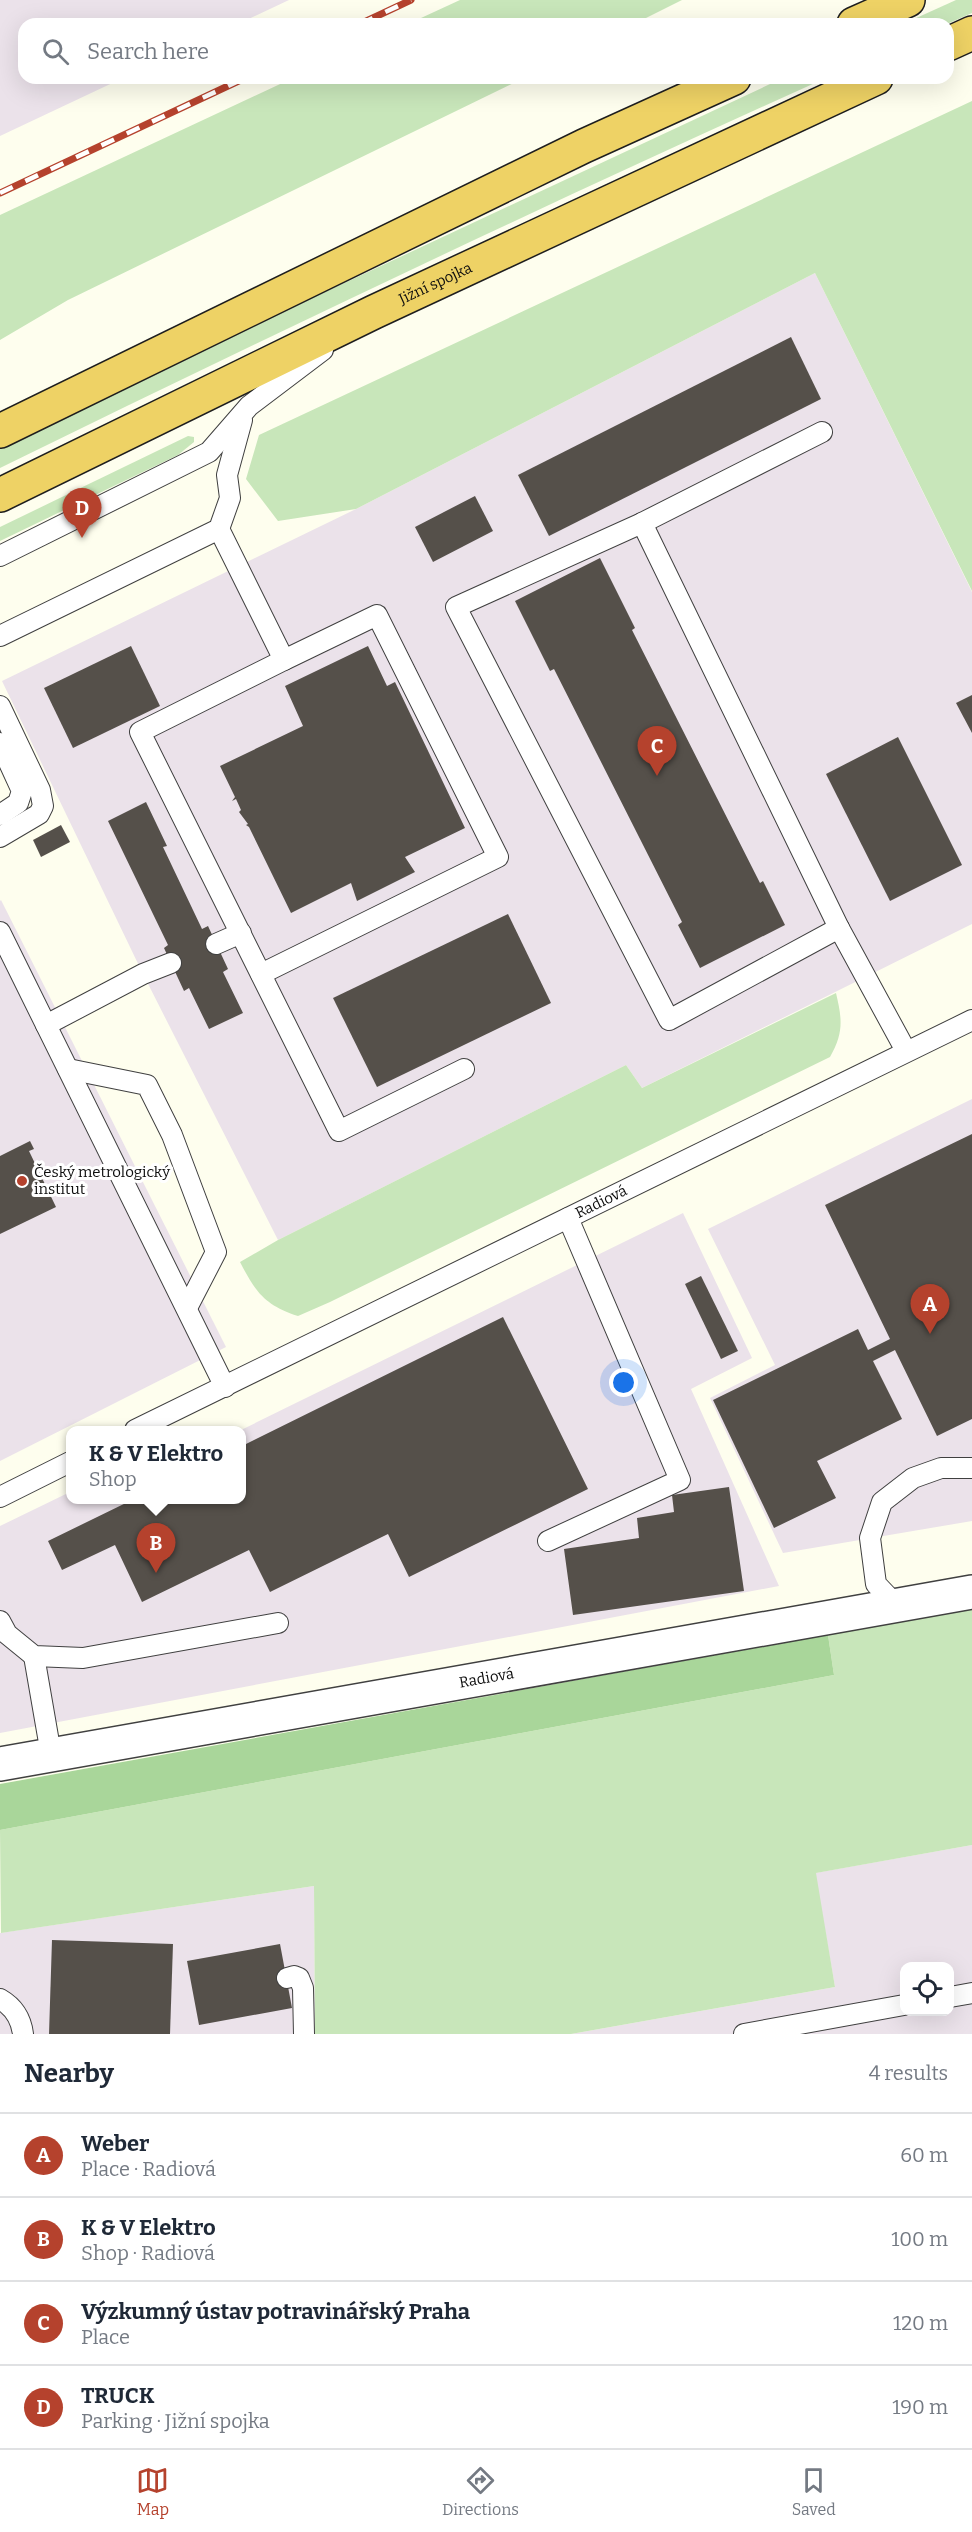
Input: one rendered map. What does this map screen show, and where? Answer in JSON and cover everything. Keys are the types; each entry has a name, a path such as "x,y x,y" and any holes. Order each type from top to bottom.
{"highway":[{"path":"868,18 908,0"},
{"path":"954,41 972,33"},
{"path":"0,431 573,151 721,84"},
{"name":"Jižní spojka","path":"0,495 374,312 863,84"}],"street":[{"name":"Radiová","path":"0,1764 972,1592"}],"lane":[{"path":"0,556 209,452 249,406 374,312"},
{"path":"249,406 241,420 227,475 231,493 219,529 284,660"},
{"path":"822,432 642,523 456,607 669,1020 839,928"},
{"path":"642,523 839,928 906,1051"},
{"path":"0,636 219,529"},
{"path":"261,974 498,857 377,615 140,732 339,1131 464,1069"},
{"path":"0,706 43,797 39,814 0,837"},
{"path":"0,743 22,791 18,804 0,815"},
{"path":"0,933 225,1387"},
{"path":"216,944 241,933"},
{"path":"46,1025 143,974 171,963"},
{"name":"Radiová","path":"145,1426 972,1020"},
{"path":"68,1069 147,1085 172,1135 216,1252 187,1308"},
{"path":"548,1541 680,1480 568,1218"},
{"path":"0,1497 66,1464"},
{"path":"897,1606 876,1584 870,1538 882,1503 913,1478 941,1468 972,1468"},
{"path":"0,1621 7,1634 34,1656 83,1658 278,1623"},
{"path":"34,1656 51,1754"},
{"path":"286,1978 294,1976 299,1978 303,1988 304,2034"},
{"path":"954,1996 972,1993"},
{"path":"0,1999 11,2006 21,2023 23,2034"},
{"path":"744,2034 900,2006"}],"shaded area":[{"path":"0,0 289,0 251,18 18,18 18,84 110,84 0,136"},
{"path":"815,273 972,592 972,924 642,1088 626,1065 278,1240 143,974 2,681 356,509"},
{"path":"0,901 226,1347 0,1461"},
{"path":"972,1099 972,1521 783,1553 710,1398 775,1365 708,1229"},
{"path":"683,1213 752,1358 691,1389 779,1586 0,1733 0,1526 66,1494 66,1504 246,1504 246,1428"},
{"path":"972,1845 972,2034 571,2034 835,1987 815,1873"},
{"path":"314,1886 315,2034 0,2034 0,1933"}],"green space":[{"path":"460,0 682,0 646,18 421,18"},
{"path":"956,0 972,0 972,13 954,21 954,18 916,18"},
{"path":"280,84 512,84 68,300 0,340 0,215"},
{"path":"770,84 813,84 412,270 0,468 0,449 246,329"},
{"path":"972,101 972,591 815,273 356,509 278,521 246,479 259,435"},
{"path":"188,436 194,437 194,442 178,455 0,541 0,527"},
{"path":"836,993 840,1010 840,1033 830,1057 330,1302 298,1316 287,1312 269,1302 257,1290 240,1262 278,1240 626,1065 642,1088"},
{"path":"972,1609 972,1845 816,1873 835,1987 571,2034 315,2034 314,1886 1,1933 0,1830 834,1675 828,1635"},
{"path":"828,1635 834,1675 0,1830 0,1784"}],"building":[{"path":"791,337 821,399 549,536 518,475"},
{"path":"475,496 493,531 433,562 415,527"},
{"path":"600,558 635,628 632,630 760,883 763,881 785,925 700,968 678,925 682,922 554,669 550,671 515,601"},
{"path":"131,646 160,706 73,748 44,688"},
{"path":"368,646 387,686 395,682 465,828 405,857 415,872 357,901 351,883 291,913 246,825 248,824 239,812 241,810 236,799 232,801 235,797 220,766 303,726 285,686"},
{"path":"972,695 972,733 956,703"},
{"path":"898,737 962,865 890,901 826,774"},
{"path":"146,802 167,846 163,847 202,929 208,926 228,969 223,972 243,1013 209,1029 189,988 184,991 164,948 168,945 108,821"},
{"path":"61,825 70,842 41,857 33,840"},
{"path":"508,914 551,1003 377,1087 333,998"},
{"path":"972,1134 972,1419 937,1436 895,1350 873,1361 902,1419 817,1461 836,1498 774,1528 713,1400 858,1329 868,1350 890,1339 825,1205"},
{"name":"Český metrologický institut","path":"30,1141 34,1149 29,1151 56,1207 0,1234 0,1156"},
{"path":"701,1276 738,1351 721,1359 685,1284"},
{"path":"503,1317 588,1489 409,1577 388,1534 270,1592 249,1550 142,1602 115,1545 62,1570 48,1541 124,1504 246,1504 246,1444"},
{"path":"729,1487 744,1591 573,1615 564,1549 639,1538 637,1518 674,1512 672,1495"},
{"path":"52,1940 173,1944 170,2034 49,2034"},
{"path":"280,1944 292,2008 199,2025 187,1961"}],"railway":[{"path":"373,18 411,0"},
{"path":"0,193 232,84"}],"place":[{"name":"TRUCK","path":"82,538"},
{"name":"Výzkumný ústav potravinářský Praha","path":"657,776"},
{"name":"Český metrologický institut","path":"22,1181"},
{"name":"Weber","path":"930,1334"},
{"name":"K & V Elektro","path":"156,1573"}]}
